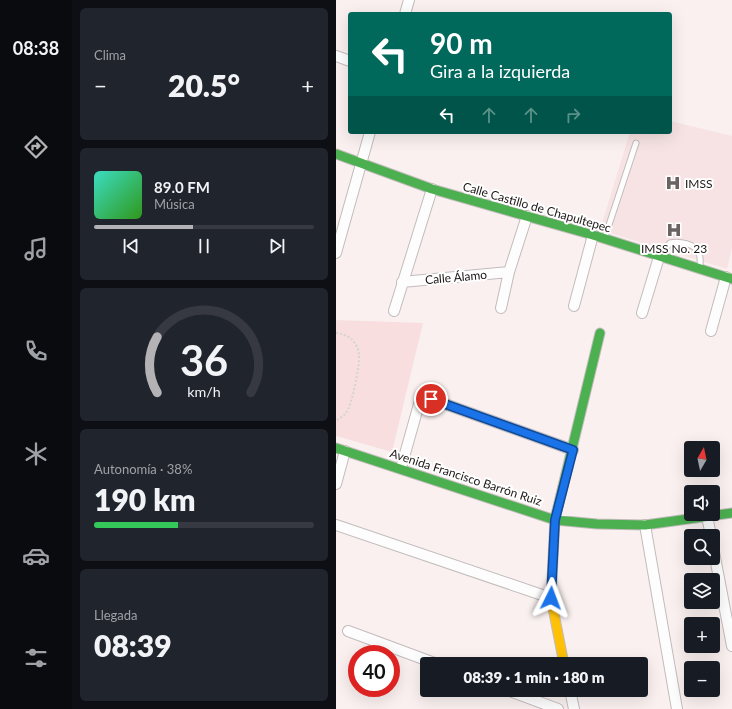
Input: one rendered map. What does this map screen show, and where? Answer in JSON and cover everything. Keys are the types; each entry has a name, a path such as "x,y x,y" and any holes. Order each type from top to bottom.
{"street":[{"path":"406,12 409,0"},
{"path":"336,56 348,60"},
{"path":"336,253 340,228 362,162 369,134"},
{"name":"Calle Castillo de Chapultepec","path":"336,154 362,162 432,189 593,235 729,278"},
{"path":"394,311 432,189"},
{"path":"501,308 509,272 527,216"},
{"path":"574,306 593,235"},
{"path":"642,313 659,257"},
{"name":"Calle Álamo","path":"402,282 509,272"},
{"path":"712,331 729,278"},
{"path":"563,657 551,598 555,520 600,333"},
{"path":"401,468 419,404 427,399 431,399 573,450"},
{"path":"336,484 340,450"},
{"name":"Avenida Francisco Barrón Ruiz","path":"340,450 401,468 555,520 597,524 645,525 684,519"},
{"name":"Avenida Francisco Barrón Ruiz","path":"720,515 732,514"},
{"path":"336,525 551,598"},
{"path":"645,525 677,709"},
{"path":"716,565 732,646"},
{"path":"348,631 420,658"},
{"path":"526,697 558,709"},
{"path":"571,697 574,709"}],"lane":[{"path":"605,239 636,143"},
{"path":"659,257 670,243 674,242 691,246 699,254 700,270"}],"path":[{"path":"336,333 353,339 359,354 352,402 346,413 336,421"}],"shaded area":[{"name":"IMSS","path":"672,121 732,136 732,248 727,269 600,230 629,134 672,134"},
{"path":"336,320 423,323 392,452 336,436"}],"traffic: fast":[{"path":"336,154 432,189 593,235 732,279"},
{"path":"555,519 600,333"},
{"path":"336,448 555,520 597,524 645,525 732,513"}],"traffic: slow":[{"path":"555,519 551,598 563,657"}],"place":[{"name":"IMSS","path":"673,183"},
{"name":"IMSS No. 23","path":"674,230"}],"route":[{"path":"431,399 573,450 555,520 551,598"}]}
